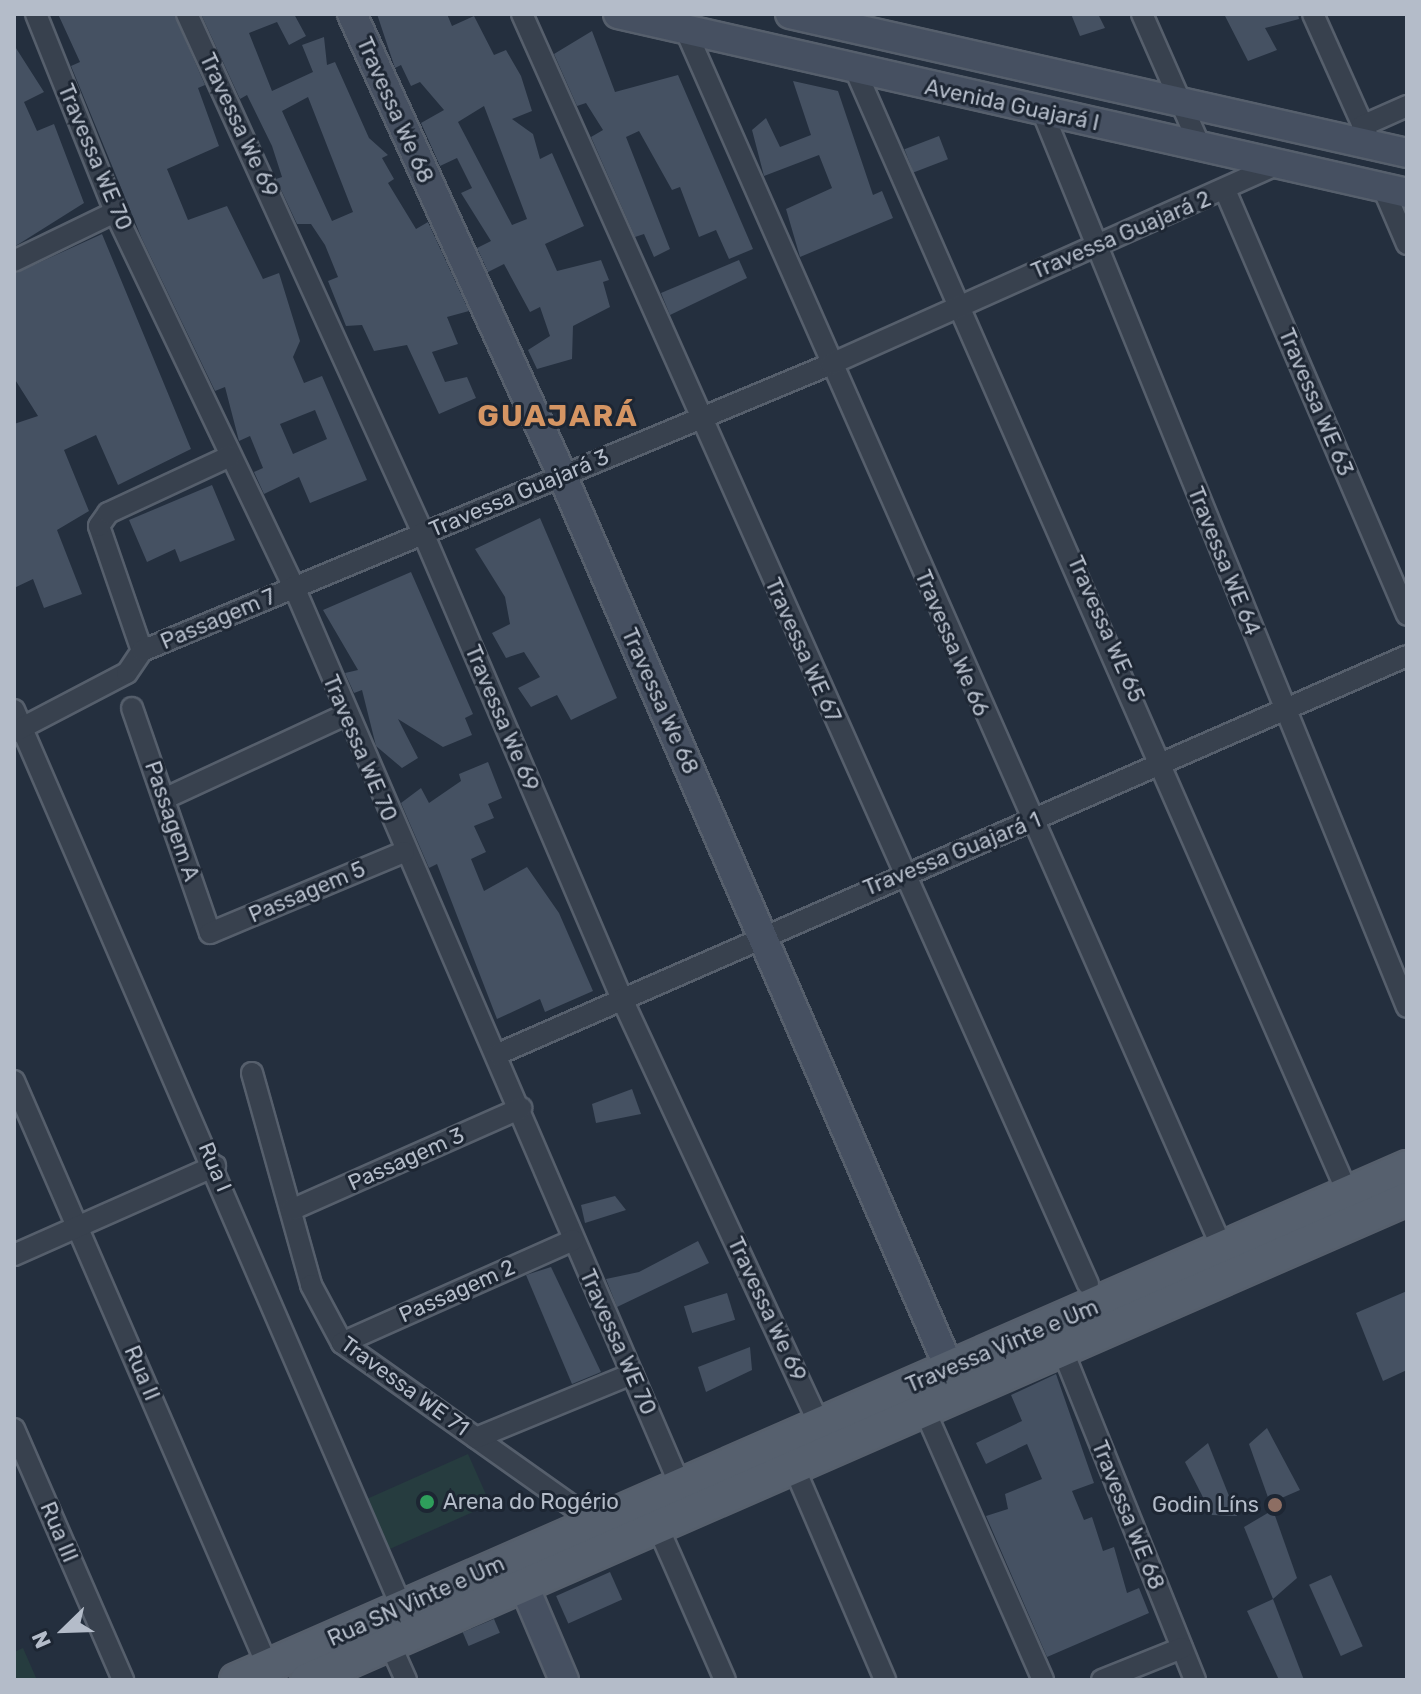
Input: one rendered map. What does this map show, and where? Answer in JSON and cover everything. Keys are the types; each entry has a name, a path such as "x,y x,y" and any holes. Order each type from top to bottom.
{"main road":[{"name":"Travessa We 68","path":"352,14 562,475 955,1379"},
{"name":"Avenida Guajará I","path":"618,14 1043,113 1199,144 1276,165 1395,190"},
{"name":"Avenida Guajará I","path":"790,14 1183,106 1367,136 1407,153"},
{"name":"Travessa Vinte e Um","path":"608,1532 657,1525 793,1465 864,1418 1022,1351 1407,1167"},
{"name":"Travessa Vinte e Um","path":"1022,1351 1062,1349 1407,1199"},
{"name":"Travessa Vinte e Um","path":"608,1532 680,1485 818,1421 864,1418"},
{"name":"Rua SN Vinte e Um","path":"307,1680 390,1644 518,1572 608,1532"},
{"name":"Rua SN Vinte e Um","path":"236,1680 402,1608 518,1572"},
{"path":"518,1572 564,1680"}],"street":[{"name":"Travessa WE 70","path":"36,14 115,212 178,331 230,456 294,587 345,715 404,852 498,1054 573,1240 680,1485"},
{"name":"Travessa We 69","path":"187,14 423,533 622,999 818,1421"},
{"name":"Travessa WE 67","path":"522,14 1088,1284"},
{"path":"1142,14 1199,144"},
{"path":"1313,14 1367,136 1407,106"},
{"name":"Travessa We 66","path":"686,31 1030,823 1224,1252"},
{"name":"Travessa WE 65","path":"854,67 963,301 1349,1196"},
{"name":"Travessa WE 64","path":"1043,113 1099,244 1284,711 1407,1007"},
{"name":"Travessa Guajará 2","path":"963,301 1225,190 1276,165"},
{"name":"Travessa WE 63","path":"1225,190 1407,615"},
{"path":"1395,190 1407,244"},
{"path":"17,256 115,212"},
{"name":"Travessa Guajará 3","path":"294,587 831,364 963,301"},
{"path":"142,651 99,537 108,513 230,456"},
{"name":"Passagem 7","path":"17,723 127,673 142,651 294,587"},
{"name":"Travessa Guajará 1","path":"498,1054 762,933 1030,823 1164,761 1407,656"},
{"name":"Passagem A","path":"132,708 166,798 210,933"},
{"path":"166,798 345,715"},
{"name":"Rua I","path":"17,723 215,1166 402,1608"},
{"name":"Passagem 5","path":"210,933 404,852"},
{"name":"Travessa WE 71","path":"252,1073 318,1304 342,1343 608,1532"},
{"name":"Rua II","path":"14,1081 268,1667"},
{"name":"Passagem 3","path":"291,1210 521,1108"},
{"path":"14,1255 215,1166"},
{"name":"Passagem 2","path":"342,1343 573,1240"},
{"name":"Travessa WE 68","path":"1062,1349 1195,1680"},
{"path":"476,1438 632,1374"},
{"path":"919,1396 1043,1680"},
{"name":"Rua III","path":"14,1429 123,1680"},
{"path":"793,1465 885,1680"},
{"path":"657,1525 725,1680"},
{"path":"390,1644 406,1680"},
{"path":"1102,1680 1182,1648"}],"green space":[{"name":"Arena do Rogério","path":"468,1454 490,1504 388,1550 366,1500"},
{"path":"23,1648 37,1680 14,1680 14,1652"}],"building":[{"path":"58,14 174,14 205,85 198,88 219,146 167,169 188,220 227,206 263,279 279,273 300,341 293,357 304,383 322,376 367,480 310,503 299,477 264,494 254,472 263,468 250,436 239,441 225,387 215,391 142,239 71,66 80,62","holes":["315,410 327,439 293,454 280,424"]},
{"path":"201,14 294,14 306,36 289,45 277,22 249,33 272,91 313,72 302,45 324,37 327,65 335,62 369,138 388,155 382,158 394,179 388,183 416,229 428,222 469,311 447,317 458,344 432,352 445,382 467,377 476,398 439,414 407,345 374,351 362,325 346,326 328,281 338,277 325,245 311,224 297,224 276,179 282,177 272,146 247,95 240,99","holes":["308,97 353,212 332,221 282,111"]},
{"path":"377,14 447,14 452,26 474,16 494,55 506,50 521,76 532,111 512,119 533,134 540,159 552,153 584,226 545,244 557,271 601,260 609,280 603,282 610,307 573,326 572,359 537,369 528,350 550,336 540,307 530,312 504,264 488,272 477,248 491,241 461,193 472,188 457,158 440,166 421,123 444,110 420,82 411,86 401,65 395,68","holes":["484,106 527,219 512,225 458,122"]},
{"path":"1071,14 1098,14 1105,28 1080,36"},
{"path":"1224,14 1298,14 1299,19 1265,28 1277,50 1248,61"},
{"path":"592,31 615,92 678,75 753,249 729,259 716,230 699,237 680,187 672,190 639,131 626,137 670,249 654,257 644,234 635,237 591,137 603,130 586,103 577,106 554,54"},
{"path":"14,45 44,92 24,102 37,131 54,124 84,203 14,247"},
{"path":"793,81 838,91 873,195 882,191 893,218 800,257 786,209 832,188 819,155 764,176 752,130 766,118 780,147 811,135"},
{"path":"939,136 948,159 913,173 904,149"},
{"path":"102,234 191,449 118,485 96,435 64,450 89,511 57,530 82,594 44,608 33,579 14,588 14,424 38,416 14,378 14,274"},
{"path":"739,260 747,278 670,315 661,293"},
{"path":"212,485 235,540 180,562 175,549 147,562 129,520"},
{"path":"540,518 617,698 571,720 557,695 531,707 518,688 540,677 524,652 506,658 492,633 510,624 505,597 475,549"},
{"path":"411,572 473,714 465,718 472,735 443,747 398,719 418,758 402,768 376,746 362,690 354,693 345,673 358,670 323,610"},
{"path":"488,762 502,798 488,804 494,818 474,826 486,852 471,859 484,891 527,867 559,913 593,991 545,1012 540,999 497,1019 437,864 429,868 401,803 421,788 429,803 461,781 459,774"},
{"path":"632,1089 641,1114 596,1123 592,1104"},
{"path":"615,1196 626,1210 585,1223 581,1205"},
{"path":"698,1241 709,1263 617,1307 606,1279 639,1272"},
{"path":"551,1267 601,1372 572,1384 526,1275"},
{"path":"1407,1291 1407,1370 1383,1381 1356,1313"},
{"path":"727,1293 735,1320 692,1333 684,1306"},
{"path":"750,1347 752,1370 706,1392 698,1367"},
{"path":"1056,1374 1094,1483 1072,1491 1084,1520 1092,1517 1103,1551 1114,1547 1127,1593 1139,1588 1149,1613 1047,1657 986,1516 1008,1509 1005,1494 1042,1479 1027,1444 986,1464 976,1443 1022,1421 1011,1395"},
{"path":"1267,1428 1300,1490 1270,1503 1249,1444"},
{"path":"1208,1443 1237,1516 1212,1515 1185,1462"},
{"path":"1273,1510 1297,1578 1273,1599 1244,1527"},
{"path":"610,1572 622,1599 568,1623 556,1596"},
{"path":"1331,1575 1363,1646 1341,1656 1309,1585"},
{"path":"1273,1599 1304,1680 1279,1680 1247,1611"},
{"path":"494,1619 500,1633 469,1646 463,1632"}],"place":[{"name":"Arena do Rogério","path":"427,1502"},
{"name":"Godin Líns","path":"1275,1505"}],"district":[{"name":"GUAJARÁ","path":"558,416"}]}
